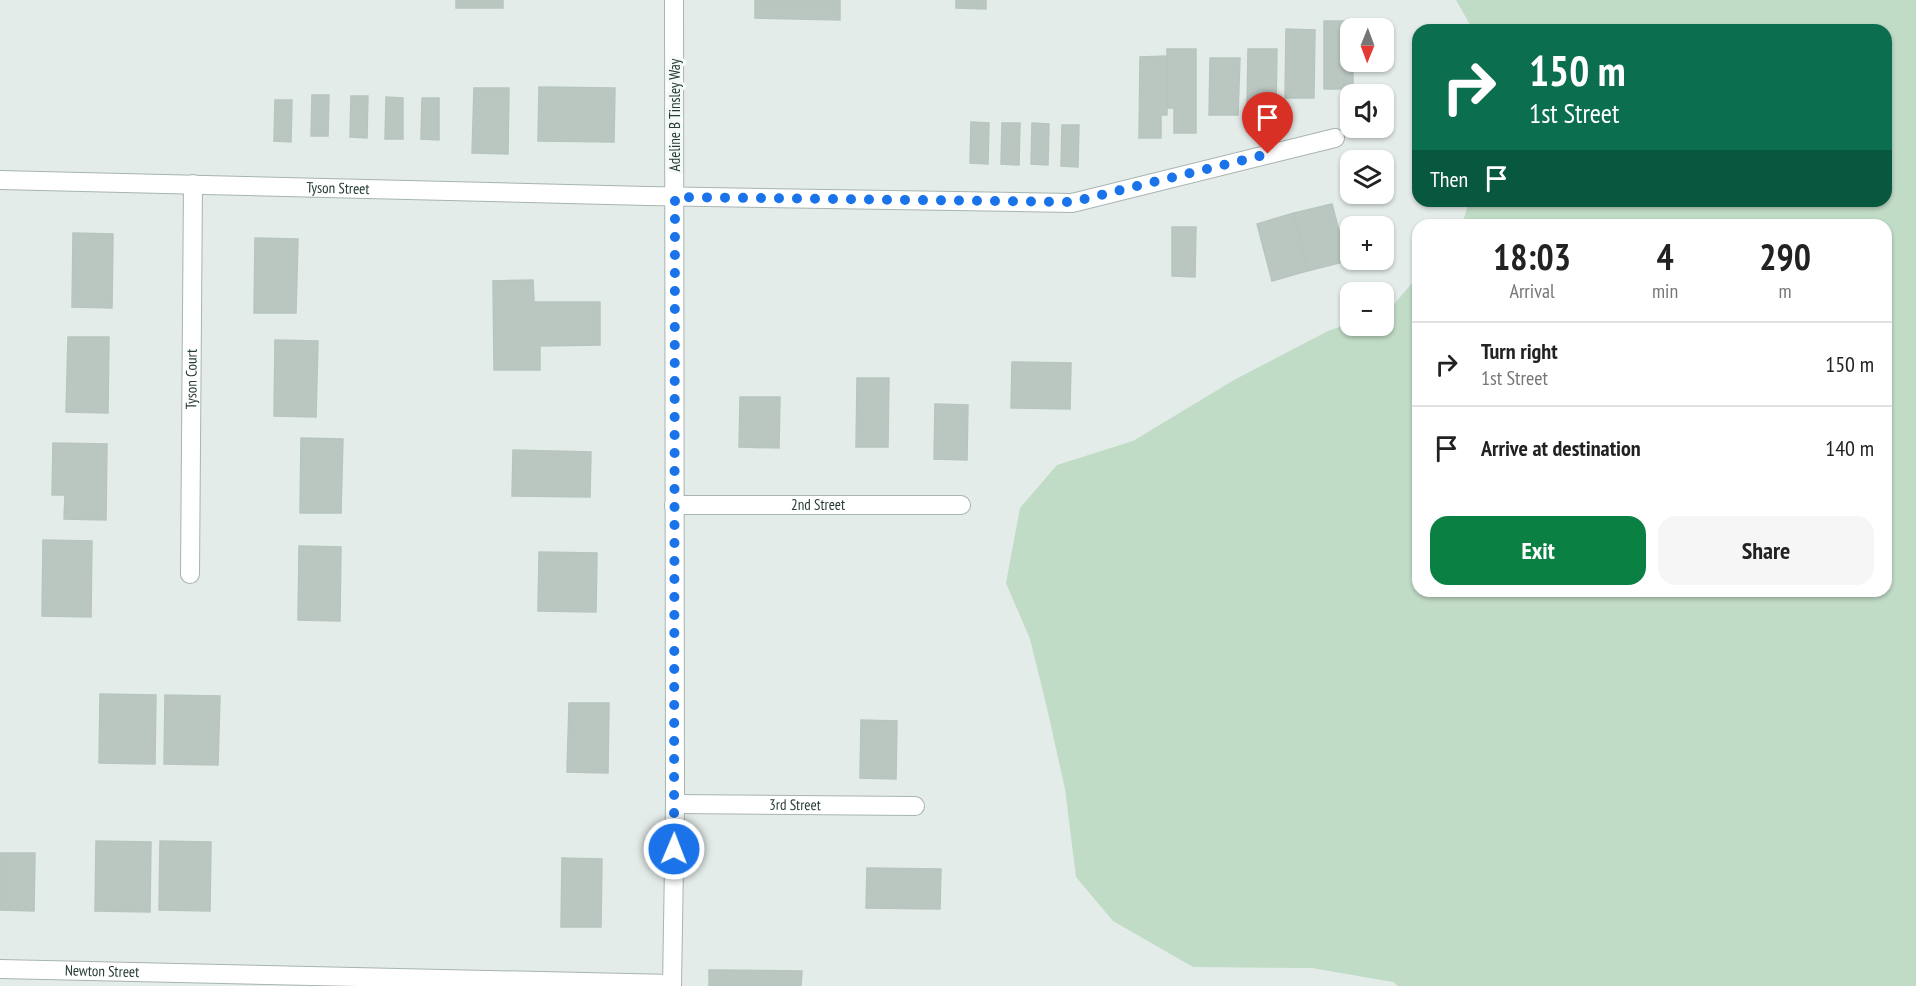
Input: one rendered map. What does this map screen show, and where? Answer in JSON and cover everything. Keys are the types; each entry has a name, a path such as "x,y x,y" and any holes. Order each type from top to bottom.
{"street":[{"name":"Adeline B Tinsley Way","path":"672,985 675,804 674,0"},
{"name":"Tyson Street","path":"0,180 675,197 1072,202 1335,138"},
{"name":"Tyson Court","path":"190,574 193,184"},
{"name":"2nd Street","path":"674,505 961,505"},
{"name":"3rd Street","path":"675,804 915,806"},
{"name":"Newton Street","path":"0,969 672,985"}],"green space":[{"path":"1456,0 1916,0 1916,986 1398,986 1393,982 1312,968 1193,967 1113,921 1076,877 1065,789 1047,708 1030,639 1006,583 1020,508 1057,465 1133,441 1234,380 1328,331 1340,327 1340,336 1394,336 1394,304 1412,283 1412,597 1892,597 1892,219 1464,219 1467,207 1892,207 1892,24 1470,24"}],"building":[{"path":"456,0 503,0 503,8 456,8"},
{"path":"755,0 840,0 840,20 755,18"},
{"path":"956,0 986,0 986,9 956,8"},
{"path":"1324,21 1340,21 1340,72 1353,72 1353,84 1340,84 1340,89 1324,89"},
{"path":"1286,29 1315,30 1314,98 1285,98"},
{"path":"1167,49 1196,49 1196,133 1174,133 1174,108 1167,108"},
{"path":"1248,49 1277,49 1276,106 1247,106"},
{"path":"1167,56 1167,115 1161,115 1161,138 1139,138 1140,57"},
{"path":"1210,58 1240,58 1238,115 1209,115"},
{"path":"539,87 615,88 614,142 538,141"},
{"path":"474,88 509,88 508,154 472,153"},
{"path":"312,95 329,95 328,136 311,136"},
{"path":"351,96 368,96 367,138 350,137"},
{"path":"386,97 403,98 403,139 385,139"},
{"path":"422,98 439,98 439,140 421,139"},
{"path":"275,100 292,100 291,142 274,141"},
{"path":"971,122 989,123 988,164 970,163"},
{"path":"1002,123 1020,123 1019,165 1001,164"},
{"path":"1032,123 1049,124 1048,165 1031,164"},
{"path":"1062,125 1079,125 1078,167 1061,166"},
{"path":"1332,204 1340,234 1340,263 1307,271 1294,213"},
{"path":"1294,213 1307,271 1272,281 1257,224"},
{"path":"1172,227 1196,227 1195,277 1172,276"},
{"path":"73,233 113,234 112,308 72,307"},
{"path":"255,238 298,239 296,313 254,313"},
{"path":"533,280 534,302 600,302 600,345 540,346 540,370 494,370 493,281"},
{"path":"68,337 109,337 108,413 66,412"},
{"path":"275,340 318,341 316,417 274,416"},
{"path":"1012,362 1071,363 1070,409 1011,408"},
{"path":"857,378 889,378 888,447 856,447"},
{"path":"740,397 780,397 779,448 739,447"},
{"path":"935,404 968,405 967,460 934,459"},
{"path":"301,438 343,439 341,513 300,513"},
{"path":"53,443 107,444 106,520 64,519 65,495 52,495"},
{"path":"513,450 591,452 590,497 512,496"},
{"path":"43,540 92,541 91,617 42,616"},
{"path":"299,546 341,547 340,621 298,620"},
{"path":"539,552 597,553 596,612 538,611"},
{"path":"100,694 156,695 155,764 99,763"},
{"path":"165,695 220,696 218,765 164,764"},
{"path":"569,703 609,703 608,773 567,772"},
{"path":"861,720 897,721 896,779 860,778"},
{"path":"96,841 151,842 150,912 95,911"},
{"path":"160,841 211,842 210,911 159,910"},
{"path":"0,853 35,853 34,911 0,910"},
{"path":"562,858 602,859 601,927 561,927"},
{"path":"867,868 941,869 940,909 866,908"},
{"path":"709,970 802,971 801,986 709,986"}],"route":[{"path":"674,849 675,197 1072,202 1268,154"}]}
